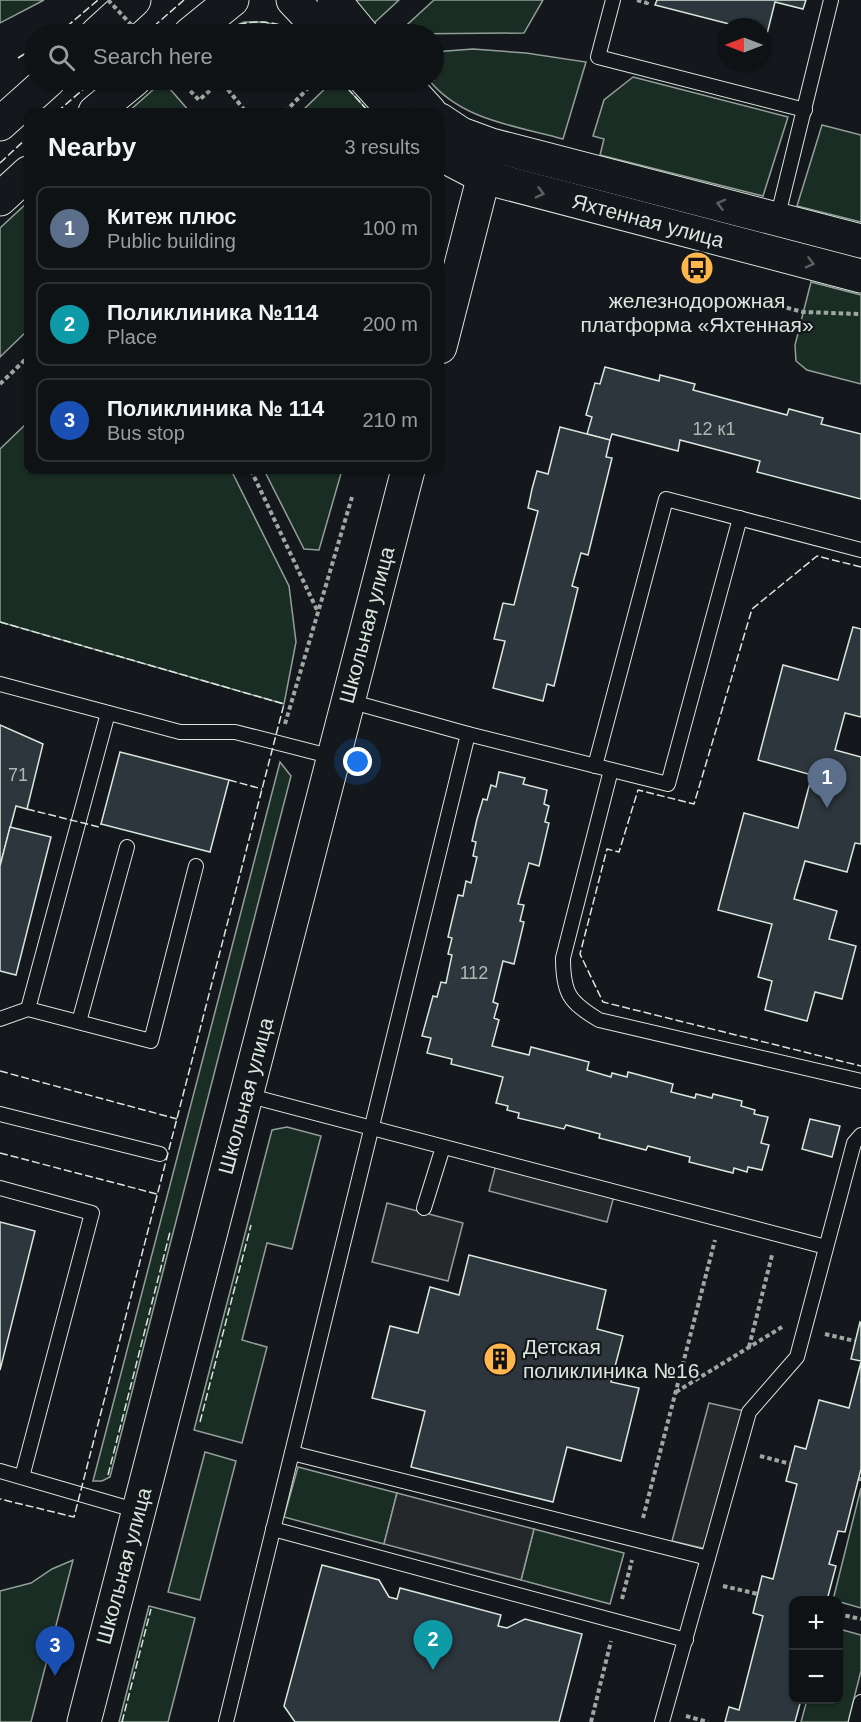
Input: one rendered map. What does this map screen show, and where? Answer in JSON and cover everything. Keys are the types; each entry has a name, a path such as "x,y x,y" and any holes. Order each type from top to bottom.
{"street":[{"path":"108,24 134,0"},
{"path":"202,24 232,0"},
{"path":"294,0 316,24"},
{"path":"334,0 354,24"},
{"path":"0,124 38,90"},
{"path":"99,108 122,90"},
{"path":"375,90 391,108"},
{"path":"410,90 426,108"},
{"name":"Яхтенная улица","path":"444,123 461,134 491,145 773,236 861,276"},
{"path":"444,332 491,145"},
{"name":"Яхтенная улица","path":"444,156 484,177 773,236 861,240"},
{"path":"0,199 24,177"},
{"name":"Школьная улица","path":"84,1722 407,474"}],"lane":[{"path":"614,0 598,57 804,110"},
{"path":"773,236 831,0"},
{"path":"595,766 666,499 861,550"},
{"path":"348,701 468,734 668,784 740,518"},
{"path":"0,684 180,732 235,732 333,757"},
{"path":"28,1009 108,713"},
{"path":"226,1722 468,734"},
{"path":"611,770 563,958 563,986 578,1007 599,1020 861,1081"},
{"path":"79,1022 127,847"},
{"path":"0,1019 28,1009 151,1041 196,866"},
{"path":"246,1095 826,1247"},
{"path":"0,1114 159,1154"},
{"path":"662,1722 749,1412 797,1357 854,1143 861,1135"},
{"path":"424,1208 442,1147"},
{"path":"0,1188 92,1213 22,1478"},
{"path":"292,1453 708,1558"},
{"path":"0,1471 138,1511"},
{"path":"273,1529 686,1640"},
{"path":"856,1722 861,1702"}],"path":[{"path":"108,0 131,24"},
{"path":"637,0 647,3 648,0"},
{"path":"190,90 199,100 211,90"},
{"path":"228,90 243,108"},
{"path":"289,108 306,90"},
{"path":"765,302 804,312 861,314"},
{"path":"0,384 24,361"},
{"path":"253,474 317,611"},
{"path":"280,743 352,497"},
{"path":"591,1722 720,1219"},
{"path":"749,1347 777,1234"},
{"path":"675,1392 809,1311"},
{"path":"844,1338 855,1341"},
{"path":"779,1461 791,1464"},
{"path":"743,1591 758,1594"},
{"path":"843,1615 861,1619"}],"green space":[{"path":"0,0 44,0 0,23"},
{"path":"353,0 399,0 373,24"},
{"path":"434,0 543,0 524,33 444,34 444,24 408,24"},
{"path":"265,22 271,24 240,24"},
{"path":"473,49 526,53 586,62 563,139 490,120 457,104 442,93 439,90 444,90 444,51"},
{"path":"633,77 788,117 763,196 600,155 604,139 593,136 604,100"},
{"path":"153,90 171,90 187,108 133,108"},
{"path":"324,90 349,90 365,108 305,108"},
{"path":"822,125 861,135 861,222 797,206"},
{"path":"24,206 24,334 0,357 0,228"},
{"path":"811,282 861,295 861,384 807,370 796,361 795,345"},
{"path":"24,426 24,474 233,474 289,586 296,642 284,704 0,622 0,449"},
{"path":"266,474 341,474 319,550 304,549"},
{"path":"280,762 291,776 110,1477 102,1481 93,1481"},
{"path":"287,1127 321,1136 292,1249 267,1243 242,1340 267,1347 242,1443 194,1430 272,1130"},
{"path":"205,1452 236,1461 200,1600 168,1592"},
{"path":"298,1467 397,1493 384,1544 284,1517"},
{"path":"861,1488 861,1608 843,1603 843,1596 834,1596"},
{"path":"534,1529 624,1553 610,1604 521,1580"},
{"path":"73,1560 31,1722 0,1722 0,1591 31,1583 52,1569"},
{"path":"149,1606 195,1618 168,1722 119,1722"},
{"path":"843,1630 861,1635 861,1671 848,1722 801,1722 806,1704 843,1704"}],"shaded area":[{"path":"497,1161 615,1192 607,1222 489,1191"},
{"path":"387,1203 463,1223 448,1281 372,1262"},
{"path":"709,1403 749,1412 711,1550 672,1541"},
{"path":"397,1493 534,1529 521,1580 384,1544"}],"building":[{"path":"657,0 806,0 803,9 775,2 771,18 717,18 717,21 655,5"},
{"path":"605,367 659,381 660,375 695,384 693,390 787,415 789,409 823,418 821,424 861,434 861,499 757,472 760,461 680,440 678,451 612,434 610,440 587,434 592,417 586,415 595,383 600,384"},
{"path":"560,427 610,440 606,457 612,458 588,555 581,553 572,586 578,588 554,686 547,684 543,701 493,688 505,641 494,639 503,603 514,605 538,511 528,508 532,489 537,471 548,474"},
{"path":"853,627 861,629 861,717 845,713 835,750 861,757 861,844 855,843 847,872 805,861 794,899 837,911 829,939 856,946 842,999 815,992 807,1021 765,1010 772,981 758,977 772,924 718,910 744,813 798,828 812,775 758,760 783,665 838,680"},
{"path":"0,725 43,744 27,809 16,806 0,866"},
{"path":"120,752 229,780 210,852 101,824"},
{"path":"499,772 525,778 523,784 547,790 544,804 549,806 545,822 549,823 539,866 529,863 518,904 524,905 520,921 524,922 514,964 503,961 493,1002 498,1004 494,1018 499,1020 492,1046 529,1055 531,1047 589,1062 587,1070 611,1077 612,1073 627,1077 628,1072 673,1084 671,1092 695,1098 696,1094 712,1098 713,1094 742,1101 741,1106 755,1110 754,1114 768,1117 761,1143 769,1145 762,1170 748,1167 747,1172 734,1168 733,1173 689,1162 690,1157 648,1146 646,1150 599,1138 600,1134 566,1125 564,1129 518,1118 519,1113 507,1110 508,1106 496,1103 503,1077 451,1064 452,1059 427,1053 431,1038 422,1036 433,996 437,997 441,982 446,983 452,955 448,954 452,938 448,937 458,895 463,896 466,881 471,883 477,857 473,856 476,842 472,841 477,819 483,799 487,800 491,785 496,787"},
{"path":"10,827 51,837 16,975 0,971 0,866"},
{"path":"810,1119 840,1126 832,1157 802,1149"},
{"path":"0,1222 35,1231 0,1370"},
{"name":"Детская поликлиника №16","path":"469,1255 606,1290 597,1329 623,1336 611,1382 639,1388 621,1461 567,1447 553,1502 411,1467 425,1411 372,1398 390,1326 418,1333 430,1287 459,1295"},
{"path":"861,1323 861,1361 851,1359"},
{"path":"861,1362 861,1469 845,1532 838,1531 829,1564 836,1566 828,1596 789,1596 789,1704 800,1704 795,1722 725,1722 729,1707 739,1710 763,1616 753,1613 762,1576 773,1579 797,1484 786,1481 795,1446 806,1449 819,1400 849,1408"},
{"path":"322,1565 379,1580 389,1597 397,1599 400,1588 501,1615 498,1626 507,1628 525,1619 582,1634 559,1722 295,1722 284,1706"}],"fence":[{"path":"70,24 98,0"},
{"path":"156,24 184,0"},
{"path":"242,24 258,22 274,24"},
{"path":"18,58 24,54"},
{"path":"62,108 82,90"},
{"path":"349,90 365,108"},
{"path":"0,163 24,141"},
{"path":"861,567 817,556 752,609 694,804 638,790 619,852 607,849 580,954 603,1002 861,1066"},
{"path":"0,622 284,704 74,1517 0,1499"},
{"path":"229,780 262,789"},
{"path":"27,809 99,827 101,824"},
{"path":"0,1071 177,1119"},
{"path":"0,1153 157,1194"},
{"path":"200,1422 251,1225"},
{"path":"108,1475 170,1232"},
{"path":"122,1722 151,1609"}],"place":[{"name":"железнодорожная платформа «Яхтенная»","path":"697,268"},
{"name":"Китеж плюс","path":"827,808"},
{"name":"Детская поликлиника №16","path":"500,1359"},
{"name":"Поликлиника №114","path":"433,1670"},
{"name":"Поликлиника № 114","path":"55,1676"}]}
